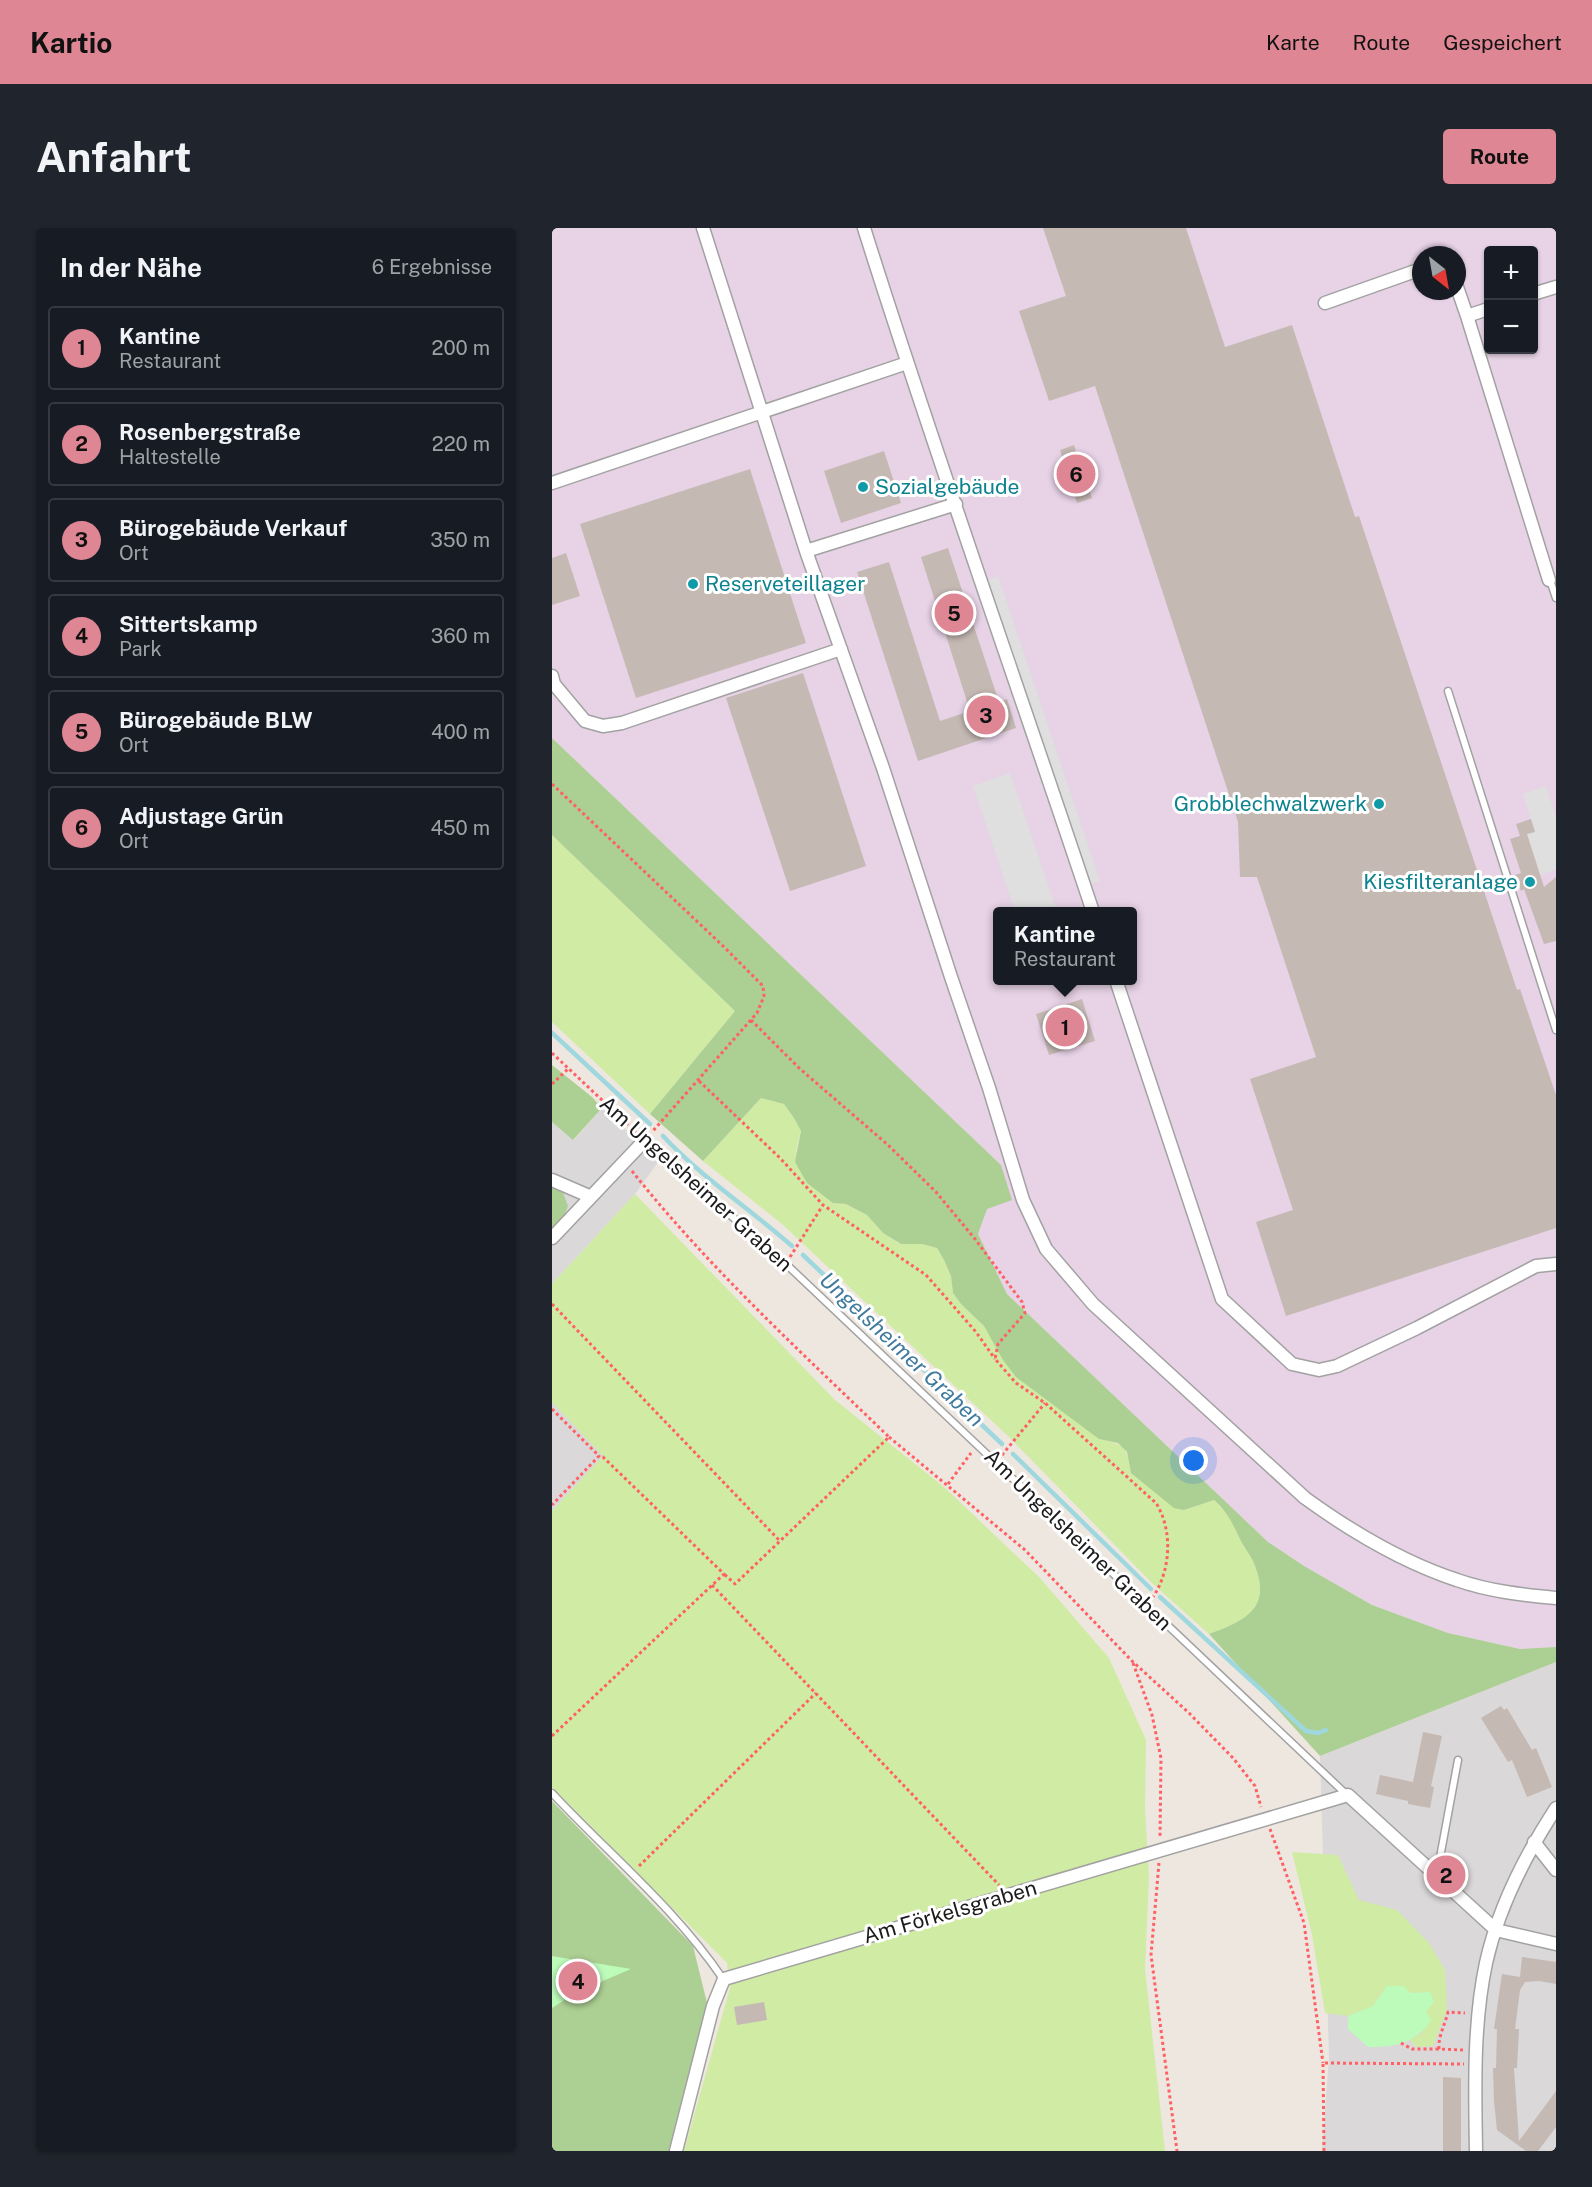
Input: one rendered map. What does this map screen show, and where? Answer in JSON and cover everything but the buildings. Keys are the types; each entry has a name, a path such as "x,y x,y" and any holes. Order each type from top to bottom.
{"street":[{"path":"703,228 760,412 806,551 883,768 989,1088 1023,1200 1046,1249 1094,1304 1305,1498 1375,1545 1457,1581 1505,1592 1556,1598"},
{"path":"864,228 907,363 1091,907"},
{"path":"1324,303 1412,272"},
{"path":"1538,292 1556,287"},
{"path":"1461,300 1550,579"},
{"path":"1467,316 1484,310"},
{"path":"552,483 907,363"},
{"path":"806,551 956,504"},
{"path":"552,676 554,684 585,721 603,726 622,723 841,649"},
{"path":"1117,985 1222,1299 1292,1364 1319,1370 1337,1366 1536,1266 1556,1264"},
{"path":"552,1238 645,1140"},
{"path":"552,1180 590,1196"},
{"name":"Am Förkelsgraben","path":"724,1979 1348,1795"},
{"name":"Am Ungelsheimer Graben","path":"1348,1795 1496,1930"},
{"path":"1479,2149 1476,2050 1486,1962 1517,1876 1534,1842 1556,1808"},
{"path":"1534,1842 1556,1870"},
{"path":"1496,1930 1556,1944"},
{"path":"676,2151 713,2006 724,1979"}],"lane":[{"path":"1550,579 1556,598"},
{"path":"1448,691 1556,1030"},
{"name":"Am Ungelsheimer Graben","path":"645,1140 786,1263 1348,1795"},
{"path":"1433,1873 1439,1863 1458,1760"},
{"path":"552,1793 705,1952 724,1979"}],"path":[{"path":"552,784 763,986 764,996 751,1020 645,1140"},
{"path":"751,1020 798,1068 888,1145 936,1192 1022,1302 1025,1313 998,1344 995,1359"},
{"name":"Am Ungelsheimer Graben","path":"552,1053 645,1140"},
{"path":"552,1084 569,1068"},
{"path":"699,1081 780,1158 823,1205 926,1275 1017,1383 1044,1403 1156,1503 1164,1516 1168,1536 1164,1568 1157,1590 1147,1606"},
{"path":"624,1161 657,1203 752,1304 889,1437 1025,1550 1132,1661 1189,1713 1233,1758 1255,1786 1304,1923 1323,2063 1324,2151"},
{"path":"786,1263 823,1205"},
{"path":"552,1304 779,1540"},
{"path":"996,1462 1044,1403"},
{"path":"552,1409 598,1456 603,1456 735,1584 889,1437"},
{"path":"948,1484 978,1444"},
{"path":"552,1505 598,1456"},
{"path":"552,1737 724,1574"},
{"path":"712,1585 1009,1896"},
{"path":"1132,1661 1152,1715 1161,1758 1160,1851 1151,1955 1177,2151"},
{"path":"631,1873 816,1693"},
{"path":"1438,2049 1438,2040 1448,2012 1479,2014"},
{"path":"1401,2043 1413,2049 1476,2050"},
{"path":"1323,2063 1476,2064"}],"shaded area":[{"path":"552,228 1556,228 1556,1647 1520,1649 1448,1633 1372,1605 1304,1566 1268,1542 1007,1294 978,1234 1001,1165 552,738"},
{"path":"998,576 1100,881 1084,886 982,582"},
{"path":"1010,773 1056,907 1014,907 973,786"},
{"path":"1546,786 1556,818 1556,870 1540,875 1527,834 1535,831 1523,794"},
{"path":"602,1108 659,1161 635,1194 552,1284 552,1122 574,1140"},
{"path":"552,1402 604,1456 552,1511"},
{"path":"1556,1662 1556,2151 1322,2151 1329,2057 1320,1756"}],"green space":[{"path":"552,738 1001,1165 1012,1200 987,1209 978,1234 1007,1294 1268,1542 1304,1566 1372,1605 1448,1633 1520,1649 1556,1647 1556,1662 1320,1756 1209,1634 1233,1624 1252,1611 1260,1593 1254,1563 1230,1519 1214,1500 1184,1510 1174,1508 1131,1473 1127,1452 1118,1443 1099,1439 1016,1377 1003,1360 984,1326 953,1293 951,1276 937,1248 922,1244 901,1244 883,1233 867,1215 846,1204 833,1203 807,1183 795,1162 801,1131 784,1104 761,1098 703,1161 650,1114 735,1011 552,835"},
{"path":"552,835 735,1011 650,1114 552,1022"},
{"path":"552,1065 592,1097 602,1108 573,1140 552,1122"},
{"path":"761,1098 784,1104 794,1118 801,1130 796,1152 833,1203 846,1204 867,1215 883,1233 900,1244 922,1244 937,1248 951,1276 953,1293 961,1304 984,1326 993,1341 1099,1439 1120,1445 1128,1457 1131,1473 1184,1510 1214,1500 1219,1505 1230,1519 1255,1566 1260,1593 1252,1611 1233,1624 1209,1634 1153,1584 1009,1437 782,1224 703,1161"},
{"path":"552,1186 562,1190 568,1206 562,1221 552,1231"},
{"path":"635,1194 835,1400 944,1487 1040,1578 1109,1658 1146,1740 1145,1810 1149,1876 1145,1969 1165,2151 684,2151 730,1988 727,1963 552,1787 552,1511 603,1456 552,1402 552,1284"},
{"path":"552,1801 693,1946 707,2003 670,2151 552,2151"},
{"path":"1292,1852 1338,1855 1359,1900 1397,1910 1429,1943 1445,1970 1447,2009 1433,2046 1416,2047 1410,2040 1422,2033 1430,1992 1411,1993 1387,1986 1373,2006 1348,2016 1325,2013 1312,1935"},
{"path":"552,1956 631,1969 577,1992 552,2008"},
{"path":"1387,1986 1403,1986 1411,1993 1430,1992 1434,2002 1426,2011 1431,2021 1418,2035 1403,2043 1368,2047 1348,2029 1348,2016 1373,2006"}],"waterway":[{"name":"Ungelsheimer Graben","path":"552,1033 650,1124"},
{"name":"Ungelsheimer Graben","path":"663,1136 710,1180 792,1246"},
{"name":"Ungelsheimer Graben","path":"803,1255 1002,1444"},
{"name":"Ungelsheimer Graben","path":"1013,1454 1151,1589"},
{"name":"Ungelsheimer Graben","path":"1160,1597 1306,1731 1318,1733 1326,1730"}],"place":[{"name":"Adjustage Grün","path":"1076,474"},
{"name":"Sozialgebäude","path":"863,487"},
{"name":"Reserveteillager","path":"693,584"},
{"name":"Bürogebäude BLW","path":"954,613"},
{"name":"Bürogebäude Verkauf","path":"986,715"},
{"name":"Grobblechwalzwerk","path":"1379,804"},
{"name":"Kiesfilteranlage","path":"1530,882"},
{"name":"Kantine","path":"1065,1027"},
{"name":"Rosenbergstraße","path":"1446,1875"},
{"name":"Sittertskamp","path":"578,1981"}]}
